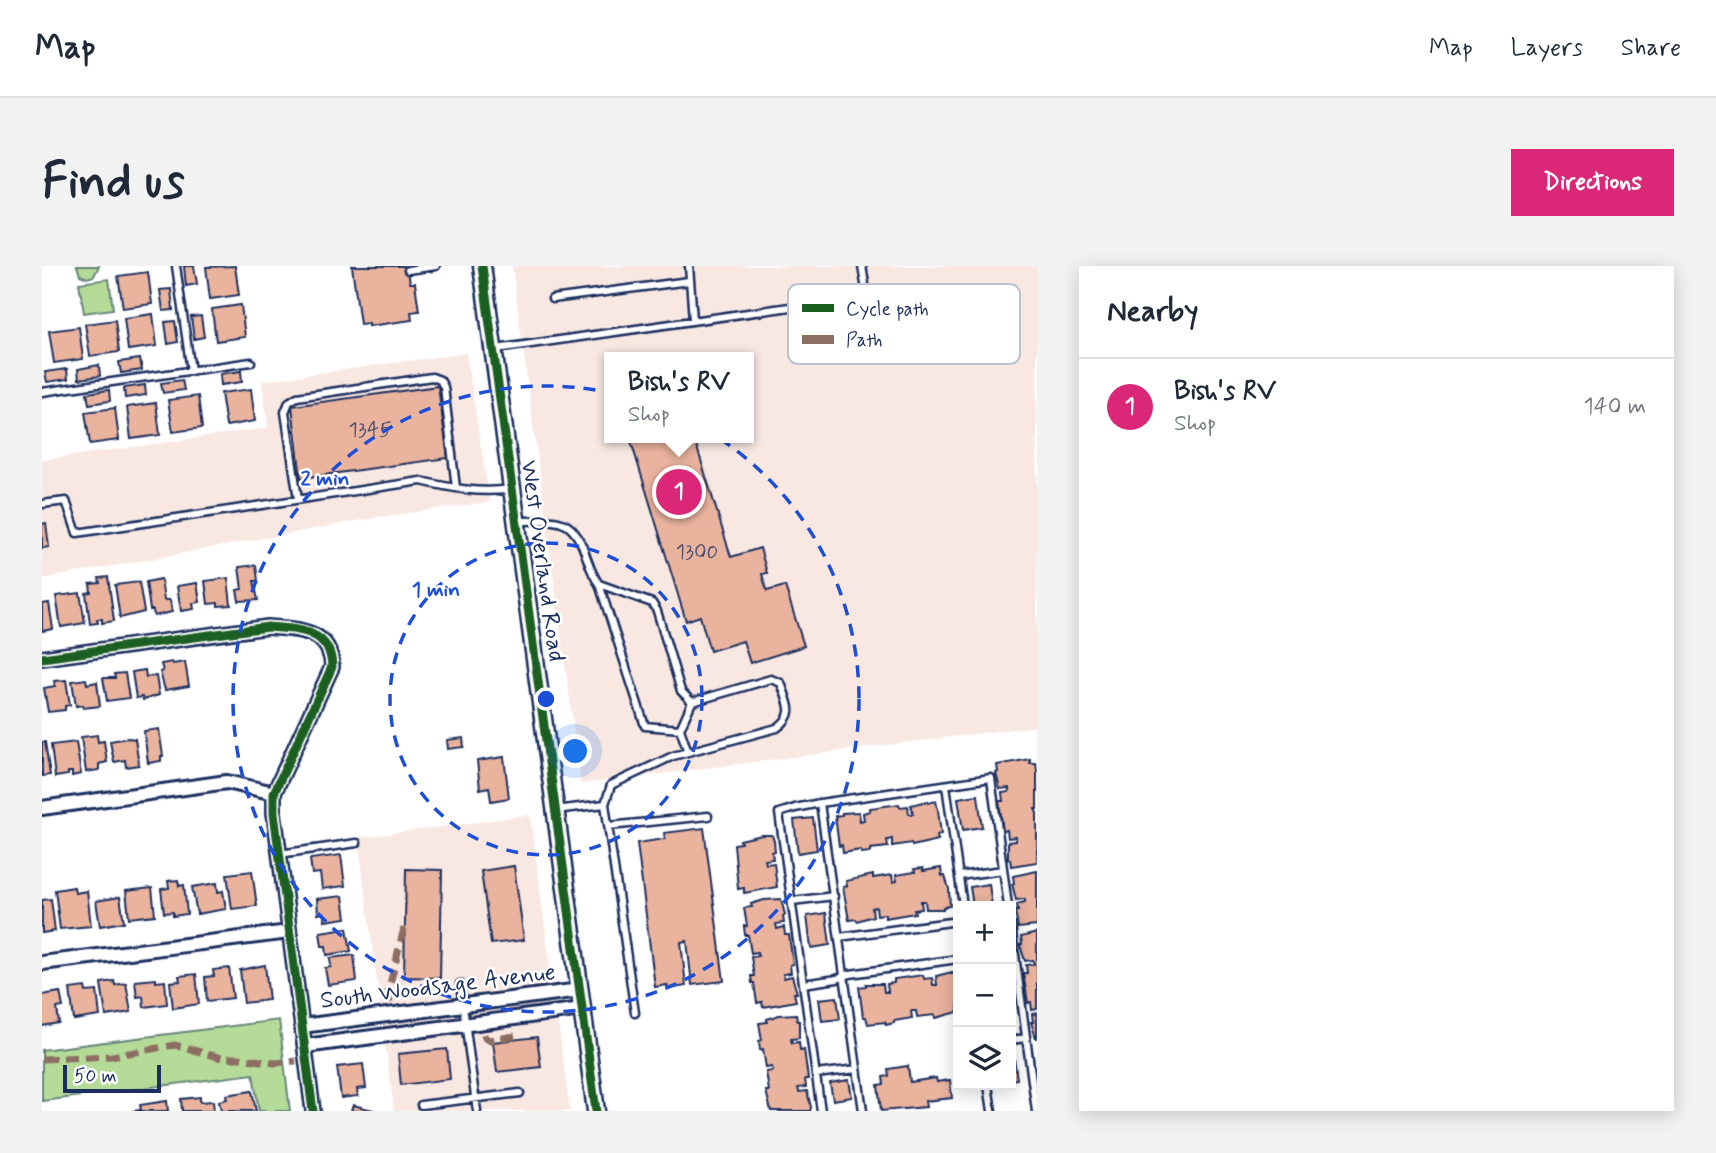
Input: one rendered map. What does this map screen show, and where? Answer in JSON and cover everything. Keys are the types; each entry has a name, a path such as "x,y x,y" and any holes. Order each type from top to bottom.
{"street":[{"name":"West Overland Road","path":"482,266 596,1111"},
{"path":"42,659 268,627 292,629 321,638 332,653 332,667 274,793 279,854 313,1111"},
{"path":"42,808 227,782 274,793"},
{"path":"42,963 289,932"},
{"name":"South Woodsage Avenue","path":"302,1027 580,990"},
{"name":"South Woodsage Avenue","path":"305,1046 582,1009"}],"lane":[{"path":"176,266 191,371"},
{"path":"408,270 436,266"},
{"path":"689,266 693,320"},
{"path":"862,266 865,284"},
{"path":"552,299 689,281"},
{"path":"494,349 788,307"},
{"path":"42,392 251,362"},
{"path":"298,499 285,412 289,402 297,397 432,377 440,380 444,387 456,488"},
{"path":"42,504 66,501 77,533 421,481 490,492 513,488"},
{"path":"517,521 556,521 567,525 578,534 599,584 645,726 680,729"},
{"path":"599,584 652,603 657,611 681,691 692,702"},
{"path":"635,1013 605,804 611,785 673,756 688,752 776,728 787,721 790,711 781,683 771,679 692,702 680,729 688,752"},
{"path":"821,1111 779,813 820,803 991,778 1007,901"},
{"path":"946,785 962,901"},
{"path":"820,803 863,1111"},
{"path":"555,810 605,804"},
{"path":"609,826 708,816"},
{"path":"279,854 357,843"},
{"path":"959,876 1003,870"},
{"path":"792,901 834,896"},
{"path":"839,937 953,922"},
{"path":"803,984 953,960"},
{"path":"1014,964 1036,1111"},
{"path":"460,984 477,1111"},
{"path":"1016,1039 1026,1038"},
{"path":"816,1074 857,1069"},
{"path":"989,1090 992,1111"},
{"path":"421,1105 520,1093"}],"shaded area":[{"path":"512,266 1037,266 1037,726 581,784"},
{"path":"466,353 490,502 379,517 42,579 42,460 268,428 262,381"},
{"path":"530,815 570,1111 394,1111 358,838"}],"green space":[{"path":"77,266 99,266 94,276 87,278 80,275"},
{"path":"109,279 113,309 84,313 79,283"},
{"path":"279,1020 290,1111 259,1111 253,1074 42,1101 42,1050"}],"building":[{"path":"184,266 194,266 197,284 186,286"},
{"path":"235,266 239,295 210,299 206,267"},
{"path":"352,266 407,266 410,283 415,283 419,311 411,312 412,320 369,326 369,323 360,324"},
{"path":"148,272 152,304 123,308 118,276"},
{"path":"171,289 173,310 163,311 160,290"},
{"path":"241,305 245,337 216,341 212,309"},
{"path":"153,314 157,346 128,350 124,318"},
{"path":"201,316 204,337 194,339 191,317"},
{"path":"115,320 119,352 90,356 85,324"},
{"path":"175,321 178,342 168,344 165,322"},
{"path":"79,327 83,359 54,363 49,331"},
{"path":"140,359 142,370 121,373 119,362"},
{"path":"99,365 100,376 79,379 78,369"},
{"path":"67,369 68,379 47,382 45,372"},
{"path":"241,371 242,382 221,385 220,374"},
{"path":"182,380 184,390 163,393 161,383"},
{"path":"145,385 146,395 125,398 124,388"},
{"path":"438,386 448,458 301,478 292,406"},
{"path":"251,389 255,421 226,426 221,393"},
{"path":"109,390 110,401 89,404 87,393"},
{"path":"198,396 202,428 173,432 168,400"},
{"path":"156,403 160,435 131,439 127,407"},
{"path":"115,408 119,440 90,444 85,412"},
{"path":"632,443 696,443 731,557 760,548 767,573 762,574 767,591 785,586 804,646 750,663 743,641 710,651 700,616 686,621"},
{"path":"46,523 49,547 42,548 42,524"},
{"path":"256,565 258,581 254,581 258,600 239,601 237,590 242,589 239,567"},
{"path":"108,577 114,621 102,623 102,619 97,619 98,623 90,624 86,593 91,592 90,584 100,583 99,578"},
{"path":"228,578 231,605 208,604 205,581"},
{"path":"161,579 164,600 170,600 172,612 154,616 153,610 150,610 146,582"},
{"path":"139,582 144,612 120,618 115,585"},
{"path":"197,583 200,602 193,603 194,609 181,611 177,586"},
{"path":"80,593 85,623 61,627 56,596"},
{"path":"49,603 53,629 42,631 42,604"},
{"path":"185,662 189,686 165,690 160,672 163,671 161,664"},
{"path":"145,670 146,677 156,676 159,695 143,700 142,697 136,698 132,672"},
{"path":"125,673 129,698 107,701 103,678 115,678 114,674"},
{"path":"86,679 87,684 97,682 100,706 76,706 72,681"},
{"path":"66,680 70,705 65,706 65,710 48,712 44,688 55,686 54,681"},
{"path":"159,729 163,756 161,761 148,763 144,731"},
{"path":"97,735 98,742 104,741 107,762 99,764 99,770 86,772 81,737"},
{"path":"463,738 464,747 448,749 447,740"},
{"path":"135,739 139,765 126,767 125,760 114,762 110,741"},
{"path":"42,742 45,742 50,775 42,776"},
{"path":"76,742 81,774 72,776 72,772 68,772 68,775 55,777 51,745"},
{"path":"504,757 509,798 491,801 489,787 480,789 477,761"},
{"path":"1030,759 1030,763 1036,763 1037,772 1037,862 1011,866 1008,859 1008,842 1016,841 1016,837 1008,838 1007,830 1003,831 999,801 1003,801 1002,793 1009,792 1009,788 1000,789 997,765"},
{"path":"978,795 982,827 963,830 958,798"},
{"path":"936,801 941,834 937,835 938,840 912,846 911,843 892,846 892,839 887,840 888,847 861,853 861,850 843,853 842,845 839,846 835,816 859,812 860,821 864,820 863,813 870,811 870,808 899,804 900,807 908,806 909,814 913,814 911,805"},
{"path":"813,818 817,850 798,853 794,820"},
{"path":"704,828 724,981 692,985 687,941 681,942 686,986 668,989 667,985 655,987 637,843 665,839 664,833"},
{"path":"762,835 772,835 774,841 773,859 765,860 766,864 774,863 777,887 744,893 744,888 738,889 734,844"},
{"path":"341,855 345,886 322,889 320,873 312,874 310,859"},
{"path":"514,866 524,940 491,944 481,871"},
{"path":"923,868 923,871 941,868 949,889 950,906 943,909 926,909 925,901 921,901 922,909 914,910 915,913 885,918 885,914 877,915 876,907 872,908 873,916 857,921 849,920 843,887 847,886 846,881 873,875 873,878 892,875 893,882 897,881 896,875"},
{"path":"406,869 442,870 440,978 404,977"},
{"path":"252,871 257,906 232,909 227,874"},
{"path":"1037,871 1037,926 1018,928 1017,904 1025,902 1025,899 1016,900 1013,876"},
{"path":"178,880 179,886 184,885 187,914 173,916 173,912 164,913 161,889 169,888 168,881"},
{"path":"217,883 218,892 223,891 226,909 197,914 192,887"},
{"path":"989,884 991,901 972,901 970,887"},
{"path":"74,887 75,893 87,891 91,926 60,929 55,890"},
{"path":"152,888 155,915 129,918 126,891"},
{"path":"343,896 346,918 325,921 324,913 318,914 317,899"},
{"path":"120,897 124,922 100,926 96,901"},
{"path":"51,899 55,931 42,933 42,900"},
{"path":"781,899 784,923 776,924 777,929 784,927 785,935 789,935 793,964 790,965 791,973 783,974 784,978 792,976 797,993 794,993 796,1001 763,1007 762,1002 757,1003 752,983 751,976 754,976 751,957 758,956 757,952 751,953 748,935 745,935 744,926 747,926 744,908 764,900"},
{"path":"826,913 830,945 811,948 807,916"},
{"path":"347,928 351,951 327,955 326,946 322,946 320,932"},
{"path":"1037,933 1037,1009 1032,1010 1031,1002 1028,1003 1023,973 1027,973 1026,965 1034,964 1033,960 1025,961 1020,945 1021,937"},
{"path":"354,955 357,981 328,985 325,968 331,967 330,958"},
{"path":"265,965 269,1000 244,1003 240,970"},
{"path":"229,968 233,998 207,1001 205,977 214,976 213,970"},
{"path":"196,974 199,1004 173,1008 170,982 180,981 179,976"},
{"path":"953,974 953,1013 936,1018 935,1015 917,1017 916,1011 911,1011 912,1018 886,1025 885,1022 868,1024 866,1017 863,1017 859,987 866,984 883,984 884,992 888,992 887,984 894,983 894,979 923,975 924,979 932,978 933,985 937,985 936,976"},
{"path":"156,979 156,982 165,981 167,1004 144,1007 143,996 137,997 135,981"},
{"path":"114,981 115,985 126,983 131,1012 106,1016 101,983"},
{"path":"85,987 86,992 97,991 100,1016 74,1020 70,989"},
{"path":"60,992 63,1007 57,1008 59,1023 42,1026 42,995"},
{"path":"837,997 840,1019 822,1021 819,999"},
{"path":"1037,1013 1036,1038 1031,1022 1032,1014"},
{"path":"796,1014 799,1021 799,1038 791,1039 792,1043 799,1042 800,1050 804,1049 808,1079 805,1079 806,1087 798,1088 799,1092 807,1091 810,1111 771,1111 766,1091 769,1091 766,1072 773,1071 772,1067 766,1068 763,1049 760,1050 759,1041 762,1040 759,1023 779,1015"},
{"path":"537,1037 541,1067 497,1072 493,1042"},
{"path":"447,1049 450,1079 401,1085 398,1054"},
{"path":"363,1064 366,1088 357,1089 358,1096 341,1098 337,1067"},
{"path":"908,1066 910,1082 936,1078 937,1082 950,1080 952,1098 925,1101 926,1107 881,1111 878,1085 884,1084 883,1077 889,1076 888,1069"},
{"path":"849,1080 852,1097 833,1100 830,1083"},
{"path":"252,1091 256,1111 221,1111 219,1101 227,1099 226,1095"},
{"path":"200,1097 200,1102 213,1101 214,1111 182,1111 181,1099"},
{"path":"167,1101 168,1111 132,1111 141,1110 140,1105"},
{"path":"353,1105 377,1111 351,1111"}],"marked path":[{"path":"390,1003 388,992 404,928"},
{"path":"484,1034 489,1040 515,1036"},
{"path":"42,1059 112,1056 175,1045 222,1058 275,1063 296,1061"}],"cycle path":[{"path":"482,266 596,1111"},
{"path":"42,658 268,627 302,631 326,645 332,667 274,793 274,813 313,1111"}],"place":[{"name":"Bish's RV","path":"679,492"}]}
